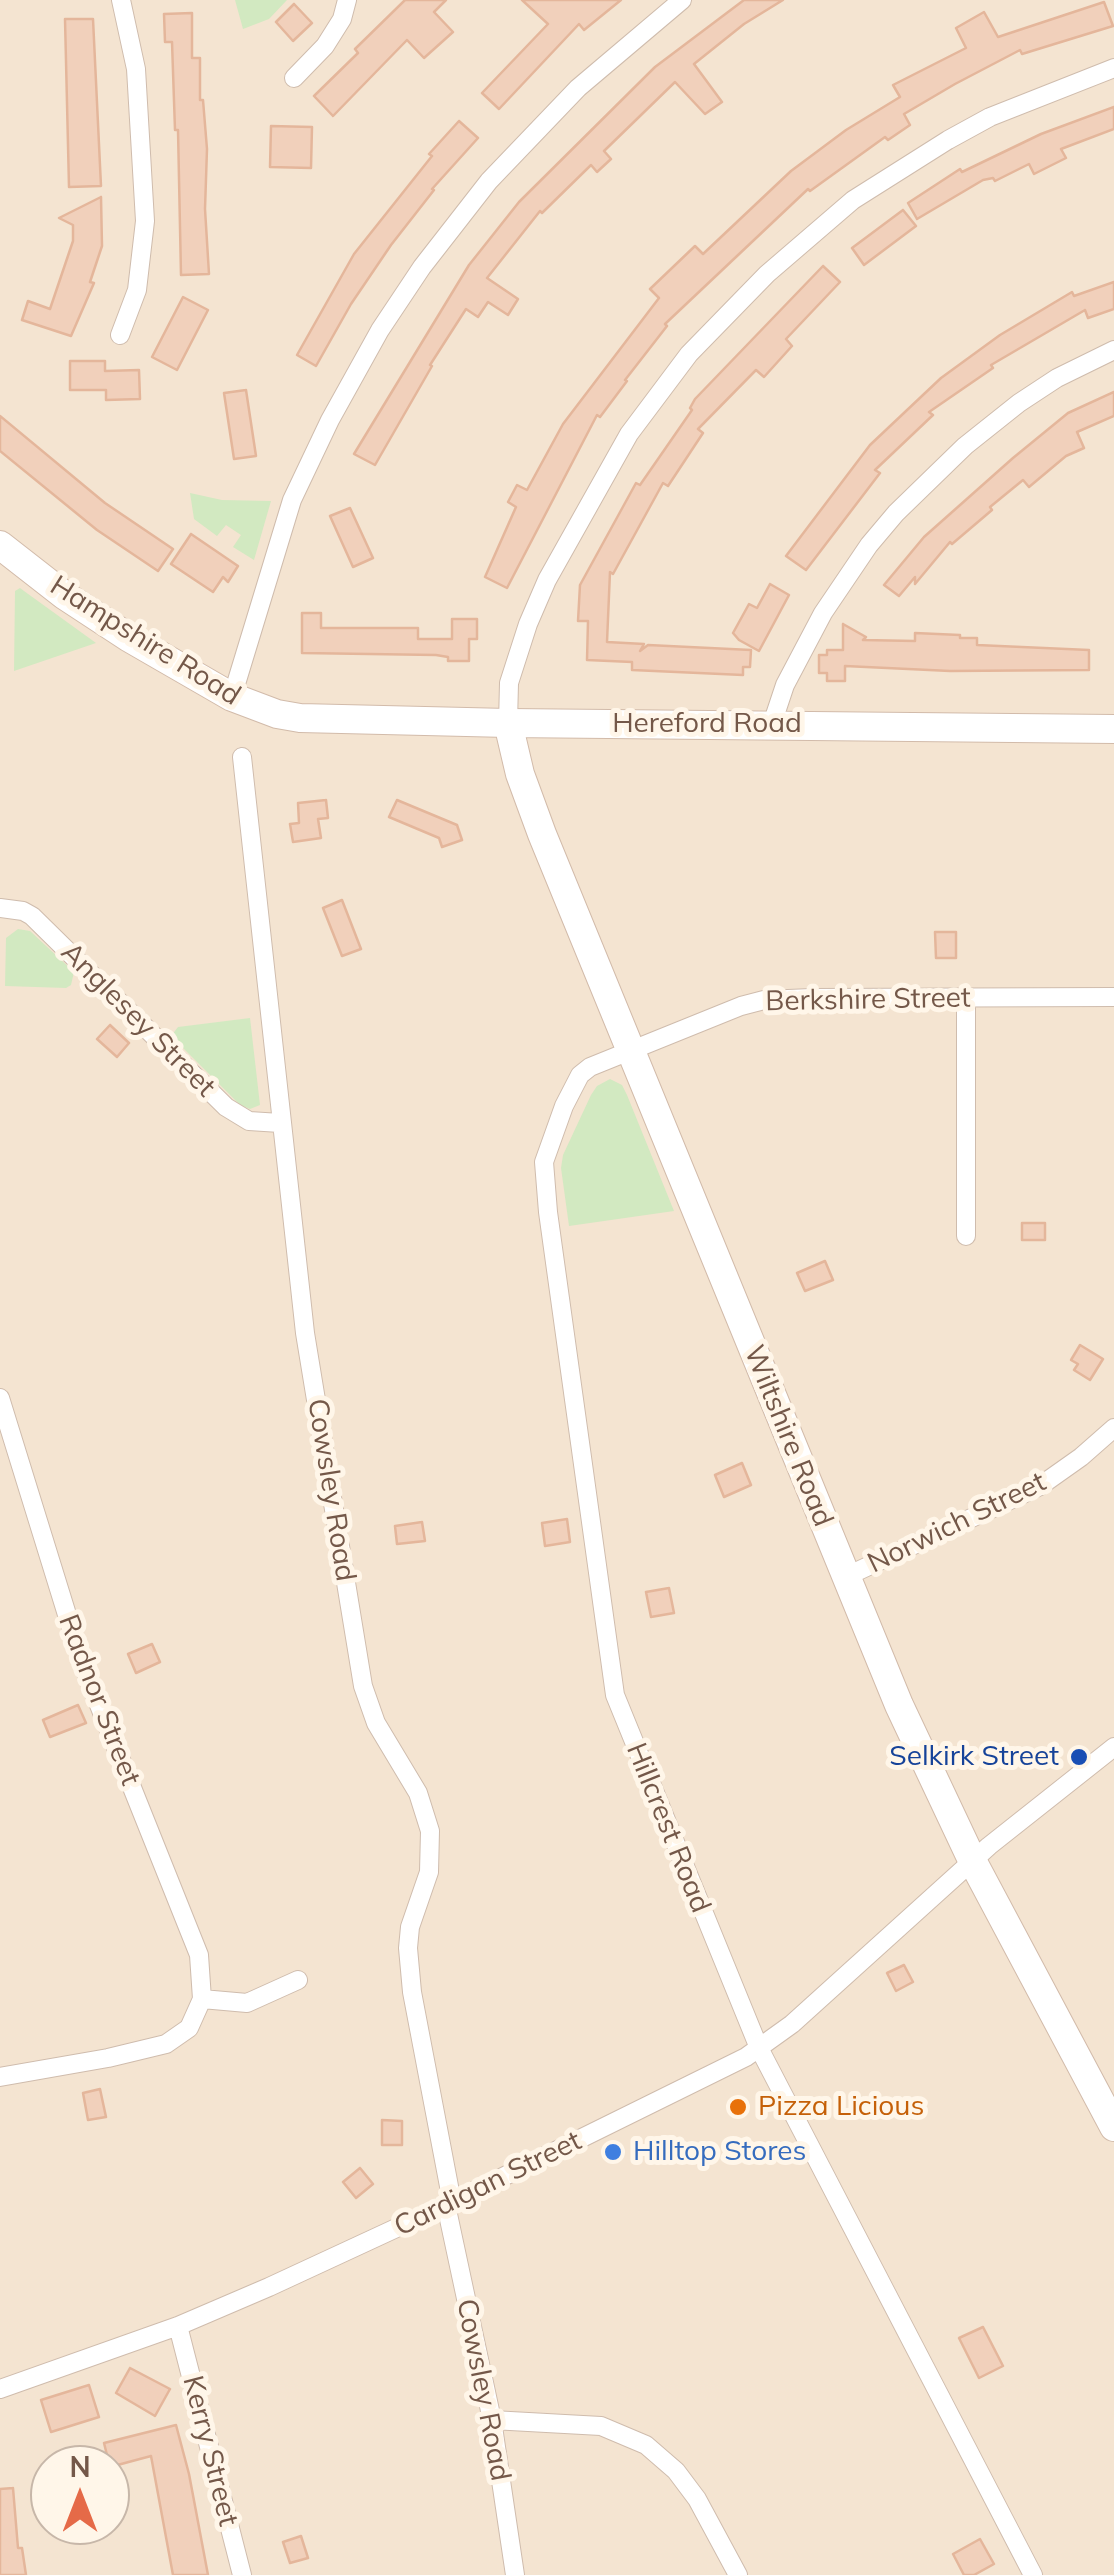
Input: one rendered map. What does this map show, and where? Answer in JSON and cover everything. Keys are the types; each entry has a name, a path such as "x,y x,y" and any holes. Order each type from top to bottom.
{"street":[{"path":"120,335 137,290 145,221 136,68 121,0"},
{"path":"294,78 324,46 342,19 347,0"},
{"path":"232,696 292,500 330,420 380,330 422,267 489,181 590,77 682,0"},
{"path":"508,724 509,684 547,580 629,434 689,354 767,274 853,200 990,117 1114,68"},
{"path":"772,724 786,685 823,613 896,513 966,446 1019,404 1057,378 1114,350"},
{"name":"Hampshire Road","path":"2,552 96,616 232,696 254,708 300,718"},
{"name":"Hereford Road","path":"300,718 508,724 1114,729"},
{"name":"Wiltshire Road","path":"508,724 520,774 542,834 899,1704 973,1862 1114,2127"},
{"name":"Cowsley Road","path":"242,757 304,1333 363,1686 376,1723 418,1793 430,1831 430,1862 410,1928 412,1992 448,2204 492,2420 515,2575"},
{"name":"Anglesey Street","path":"0,908 23,911 47,930 226,1107 250,1121 280,1122"},
{"name":"Berkshire Street","path":"630,1049 764,1000 1114,997"},
{"path":"966,998 966,1236"},
{"name":"Hillcrest Road","path":"630,1049 580,1075 544,1162 615,1695 759,2048 1034,2575"},
{"name":"Radnor Street","path":"0,1398 81,1660 199,1955 202,1999"},
{"name":"Norwich Street","path":"845,1577 1040,1486 1114,1428"},
{"name":"Cardigan Street","path":"0,2389 178,2326 448,2204 759,2048 792,2024 973,1862 1114,1747"},
{"path":"0,2077 166,2044 192,2024 202,1999 247,2003 298,1980"},
{"name":"Kerry Street","path":"178,2326 242,2575"},
{"path":"492,2420 601,2426 646,2445 676,2471 698,2499 738,2575"}],"shaded area":[{"path":"0,0 1114,0 1114,2575 0,2575"}],"green space":[{"path":"235,0 287,0 269,19 243,29"},
{"path":"190,493 222,500 271,501 254,560 233,547 241,535 226,525 217,536 194,519"},
{"path":"20,588 96,643 14,671 15,591"},
{"path":"18,929 30,931 74,972 71,985 5,986 6,938"},
{"path":"250,1018 260,1105 250,1109 240,1105 171,1036 178,1027"},
{"path":"610,1079 622,1085 627,1095 674,1211 569,1226 561,1168 563,1155 591,1095 597,1086"}],"building":[{"path":"405,0 446,0 434,12 453,32 424,58 407,40 333,116 314,96"},
{"path":"522,0 621,0 584,30 579,24 499,109 482,93 548,24"},
{"path":"744,0 783,0 744,24 694,64 722,102 705,114 675,82 604,151 611,159 597,172 591,165 540,211 487,278 518,299 508,315 488,302 478,317 466,309 375,465 354,454 469,265 519,202 655,67"},
{"path":"1104,2 1113,26 1022,54 1020,50 955,84 904,114 910,125 888,140 885,137 808,189 665,324 627,381 600,417 597,415 507,588 485,577 516,507 508,502 517,485 527,490 563,424 659,298 650,289 695,246 703,254 791,171 846,130 900,97 893,85 966,48 956,28 984,12 998,37"},
{"path":"294,4 312,23 293,41 276,22"},
{"path":"192,13 192,58 200,58 200,100 207,149 209,274 181,275 178,130 172,42 165,42 164,14"},
{"path":"65,19 93,19 101,186 69,187"},
{"path":"1114,107 1114,129 1061,149 1066,158 1034,174 1029,164 995,181 983,180 917,219 908,203 960,169 962,172 1041,134"},
{"path":"459,121 478,138 432,189 391,245 316,366 297,355 354,254 432,156 429,154"},
{"path":"271,126 312,127 311,168 270,167"},
{"path":"101,197 102,246 90,282 94,283 71,336 22,320 28,301 50,309 73,241 73,225 59,218"},
{"path":"903,210 916,226 864,265 852,248"},
{"path":"823,266 840,282 786,339 792,346 764,377 756,370 698,429 703,433 668,486 663,483 613,574 610,572 607,642 644,644 640,651 648,645 751,650 750,667 743,667 743,675 632,670 632,662 587,660 588,621 578,621 580,585 636,483 640,485 692,410 695,399"},
{"path":"1114,282 1114,309 1088,318 1085,310 991,365 993,368 929,412 933,415 875,470 880,473 806,570 786,556 870,445 941,378 1000,335 1072,292 1074,296"},
{"path":"183,297 208,310 177,370 152,357"},
{"path":"70,361 105,361 105,371 139,370 140,399 106,400 106,390 70,390"},
{"path":"246,390 256,456 234,459 224,393"},
{"path":"1114,392 1114,416 1077,432 1084,448 1066,456 1029,487 1023,480 950,542 915,584 915,577 899,596 884,585 924,537 1013,458 1068,413"},
{"path":"0,416 105,503 173,549 158,571 97,530 0,451"},
{"path":"350,508 373,558 353,567 330,516"},
{"path":"191,534 238,566 228,582 223,577 213,592 171,564"},
{"path":"770,584 789,595 759,651 733,633 749,604 757,608"},
{"path":"302,613 321,613 321,628 418,628 418,639 452,639 452,619 477,619 477,639 469,639 469,661 448,661 448,657 436,655 302,653"},
{"path":"843,624 866,637 863,640 915,641 915,633 977,638 977,645 1089,650 1089,670 950,671 845,666 845,681 827,681 827,673 819,673 819,655 827,655 827,650 843,650"},
{"path":"326,800 328,818 318,819 321,838 293,842 290,824 299,823 298,803"},
{"path":"397,800 457,825 462,840 442,847 439,838 389,817"},
{"path":"342,900 361,949 342,956 323,908"},
{"path":"935,932 956,932 956,958 936,958"},
{"path":"110,1025 129,1043 117,1057 97,1039"},
{"path":"1022,1223 1045,1223 1045,1240 1022,1240"},
{"path":"825,1261 833,1280 805,1291 797,1273"},
{"path":"1080,1345 1103,1359 1090,1380 1074,1370 1078,1364 1071,1360"},
{"path":"742,1463 751,1485 724,1497 715,1475"},
{"path":"567,1519 570,1542 545,1546 542,1523"},
{"path":"422,1522 425,1541 397,1544 395,1526"},
{"path":"669,1588 674,1613 651,1617 646,1592"},
{"path":"152,1644 160,1662 136,1673 128,1654"},
{"path":"78,1705 86,1723 50,1737 43,1720"},
{"path":"904,1965 913,1982 896,1991 887,1973"},
{"path":"100,2089 106,2117 88,2120 83,2093"},
{"path":"382,2120 402,2121 402,2145 382,2145"},
{"path":"360,2168 373,2184 356,2198 343,2182"},
{"path":"983,2327 1003,2366 979,2378 959,2338"},
{"path":"130,2368 170,2389 155,2416 116,2393"},
{"path":"89,2385 99,2417 51,2432 41,2400"},
{"path":"176,2425 208,2575 173,2575 151,2456 130,2462 130,2445 104,2443"},
{"path":"13,2488 18,2548 22,2548 26,2575 0,2575 0,2489"},
{"path":"301,2536 308,2558 290,2563 283,2542"},
{"path":"980,2539 994,2564 974,2575 964,2575 953,2554"}],"place":[{"name":"Selkirk Street","path":"1079,1757"},
{"name":"Pizza Licious","path":"738,2107"},
{"name":"Hilltop Stores","path":"613,2152"}]}
